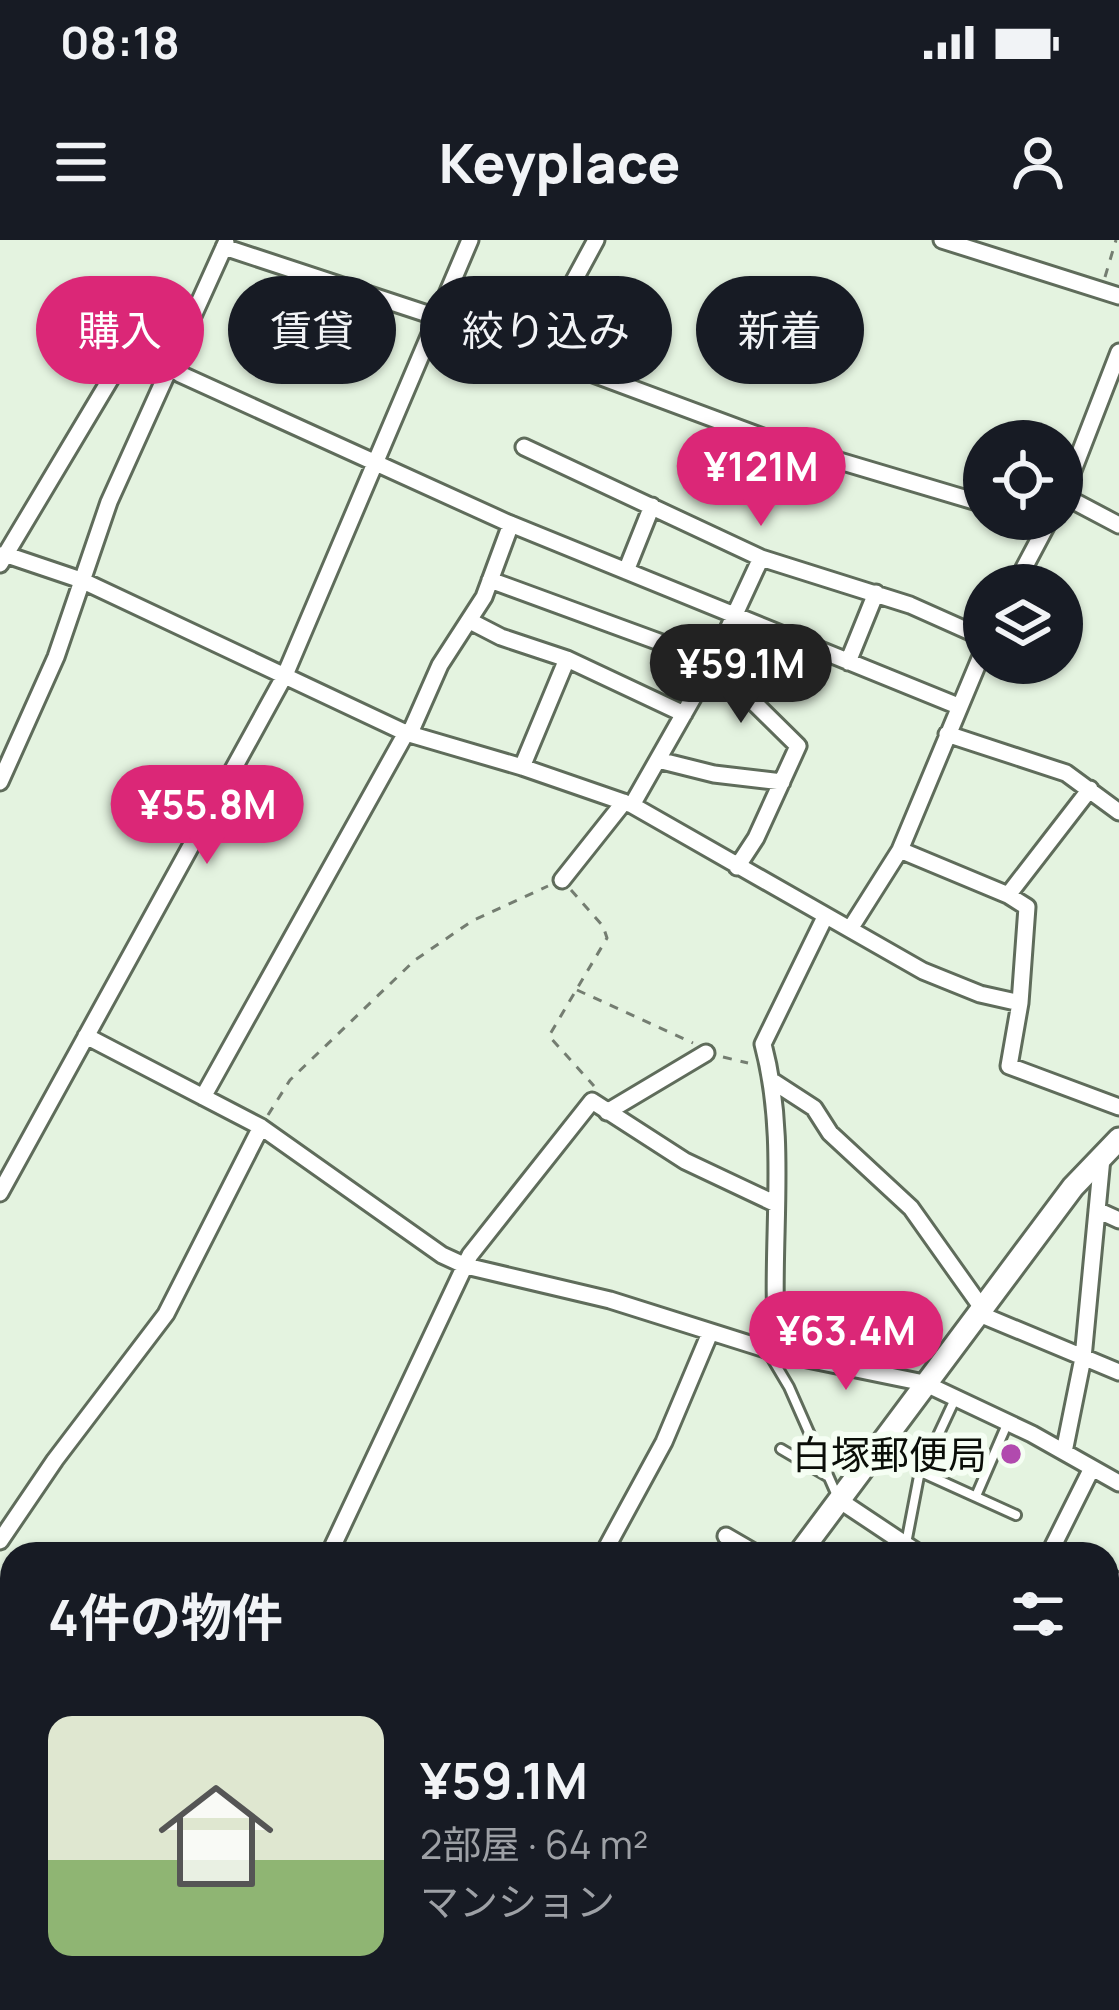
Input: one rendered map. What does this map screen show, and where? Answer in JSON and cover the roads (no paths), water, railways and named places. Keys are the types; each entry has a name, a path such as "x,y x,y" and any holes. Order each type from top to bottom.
{"main road":[{"path":"805,1542 834,1489 925,1383 1073,1187 1119,1139"}],"street":[{"path":"454,276 470,240"},
{"path":"576,276 596,240"},
{"path":"942,240 1119,296"},
{"path":"204,292 226,244 420,313"},
{"path":"1083,446 1119,352"},
{"path":"0,1193 285,675 420,354"},
{"path":"109,384 2,559 82,580 408,733 522,766 628,804 953,984 1020,1004"},
{"path":"0,782 56,658 110,502 162,384"},
{"path":"201,384 511,524 958,706"},
{"path":"618,384 779,443 963,498"},
{"path":"524,447 761,558 876,593 963,629"},
{"path":"626,571 652,506"},
{"path":"1083,508 1119,526"},
{"path":"203,1097 408,733 440,665 470,621 511,524"},
{"path":"562,880 628,804 658,760 711,666 761,558"},
{"path":"490,580 662,643 711,666 799,746 737,867"},
{"path":"848,662 876,593"},
{"path":"470,621 567,659 684,714"},
{"path":"522,766 567,659"},
{"path":"850,929 900,850 968,684"},
{"path":"947,734 1066,773 1116,802"},
{"path":"658,760 714,774 782,782"},
{"path":"1008,895 1090,789"},
{"path":"900,850 1027,907 1020,1004 1009,1066 1119,1107"},
{"path":"772,1351 773,1082 763,1044 825,917"},
{"path":"86,1036 261,1127 442,1255 466,1266 610,1300 772,1351 925,1383 1119,1483"},
{"path":"607,1112 706,1052"},
{"path":"773,1082 814,1108 830,1133 911,1208 980,1310 1119,1372"},
{"path":"335,1542 466,1266 508,1202 592,1101 686,1161 776,1204"},
{"path":"0,1541 166,1314 261,1127"},
{"path":"1064,1452 1083,1358 1102,1158"},
{"path":"1097,1210 1119,1220"},
{"path":"610,1542 664,1442 710,1333"},
{"path":"1060,1542 1092,1468"},
{"path":"834,1489 900,1542"},
{"path":"726,1536 736,1542"}],"lane":[{"path":"772,1351 834,1489"},
{"path":"912,1542 921,1472 956,1397"},
{"path":"976,1496 1008,1422"},
{"path":"782,1450 834,1489"},
{"path":"921,1472 1016,1515"}],"place":[{"name":"白塚郵便局","path":"1011,1454"}]}
